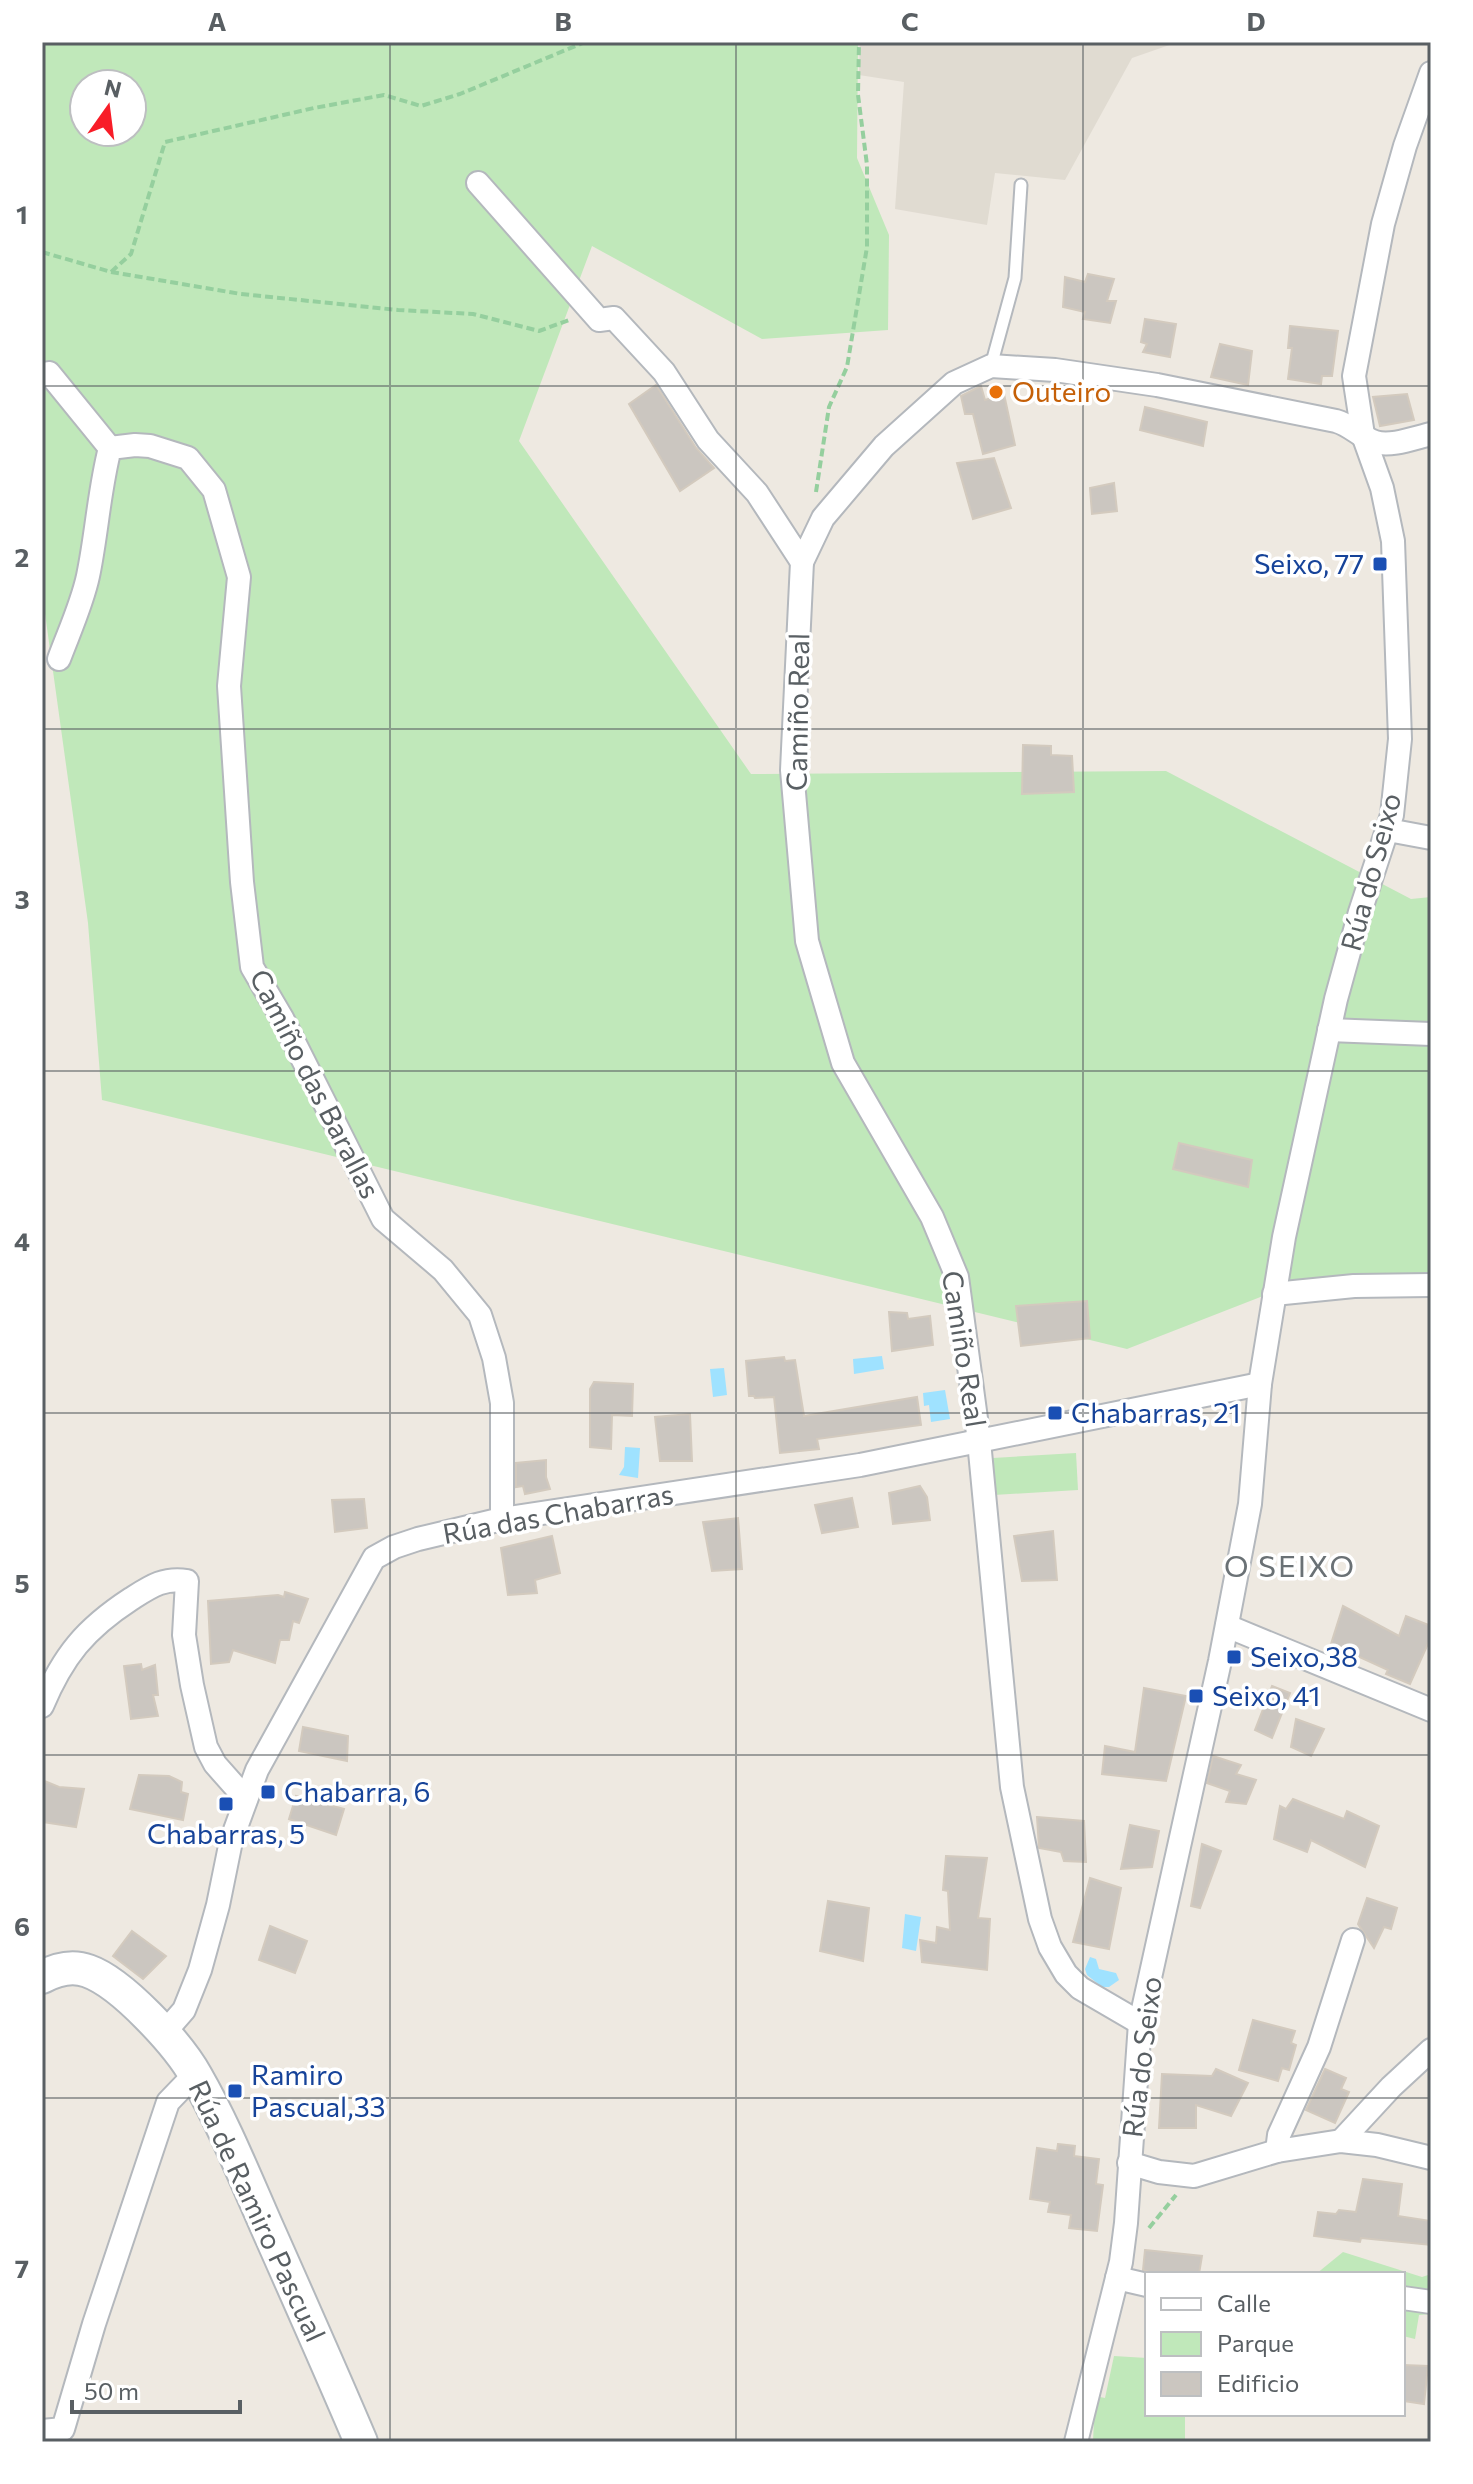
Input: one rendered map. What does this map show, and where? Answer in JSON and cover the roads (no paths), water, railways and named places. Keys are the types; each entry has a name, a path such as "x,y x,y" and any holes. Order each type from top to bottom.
{"street":[{"name":"Rúa do Seixo","path":"1076,2442 1117,2278 1126,2223 1140,2023 1227,1626 1250,1504 1260,1384 1274,1294 1329,1030 1360,912 1388,830 1397,777 1400,739 1393,541 1382,488 1363,435 1354,376 1383,224 1405,146 1431,73"},
{"path":"478,183 591,312 599,320 614,318 664,372 708,440 757,493 802,562"},
{"name":"Camiño Real","path":"1140,2023 1080,1988 1066,1974 1050,1947 1040,1919 1012,1787 979,1441 957,1277 932,1217 843,1063 807,941 792,770 802,562 823,518 884,446 954,383 991,366 1055,370 1157,385 1336,421 1350,425 1376,442 1391,443 1431,434"},
{"path":"49,373 110,448 102,478 101,513 87,581 59,659"},
{"name":"Camiño das Barallas","path":"110,448 150,446 188,458 214,490 239,577 229,686 242,882 252,967 282,1018 383,1219 443,1270 480,1315 494,1358 502,1403 502,1519"},
{"path":"1388,830 1431,838"},
{"path":"1329,1030 1431,1034"},
{"path":"1274,1294 1354,1286 1431,1285"},
{"name":"Rúa das Chabarras","path":"164,2033 184,2010 200,1970 231,1841 257,1770 374,1558 418,1539 502,1519 860,1465 1260,1384"},
{"path":"42,1706 63,1662 80,1639 99,1621 153,1585 172,1578 187,1581 184,1635 206,1747 215,1764 246,1799"},
{"path":"1227,1626 1431,1710"},
{"path":"1277,2151 1279,2135 1319,2047 1353,1940"},
{"name":"Rúa de Ramiro Pascual","path":"42,1977 57,1969 89,1971 129,1999 164,2033 195,2074 246,2179 361,2442"},
{"path":"1341,2141 1431,2050"},
{"path":"62,2434 94,2324 168,2102 195,2074"},
{"path":"1129,2163 1159,2172 1194,2176 1277,2151 1341,2141 1377,2145 1431,2158"},
{"path":"1117,2278 1145,2285"},
{"path":"1405,2298 1431,2302"}],"lane":[{"path":"991,366 1015,278 1021,185"}],"water":[{"path":"882,1356 884,1369 854,1374 853,1359"},
{"path":"724,1368 727,1395 713,1397 710,1369"},
{"path":"945,1390 950,1419 931,1422 929,1405 924,1406 923,1393"},
{"path":"625,1447 640,1448 638,1478 619,1475 624,1467"},
{"path":"905,1914 921,1917 916,1951 902,1948"},
{"path":"1090,1957 1096,1959 1099,1969 1116,1973 1119,1980 1109,1987 1102,1987 1087,1975 1085,1969"}],"place":[{"name":"Outeiro","path":"996,392"},
{"name":"Seixo, 77","path":"1380,564"},
{"name":"Chabarras, 21","path":"1055,1413"},
{"name":"Seixo,38","path":"1234,1657"},
{"name":"Seixo, 41","path":"1196,1696"},
{"name":"Chabarra, 6","path":"268,1792"},
{"name":"Chabarras, 5","path":"226,1804"},
{"name":"Ramiro Pascual,33","path":"235,2091"}],"district":[{"name":"O SEIXO","path":"1290,1567"}]}
